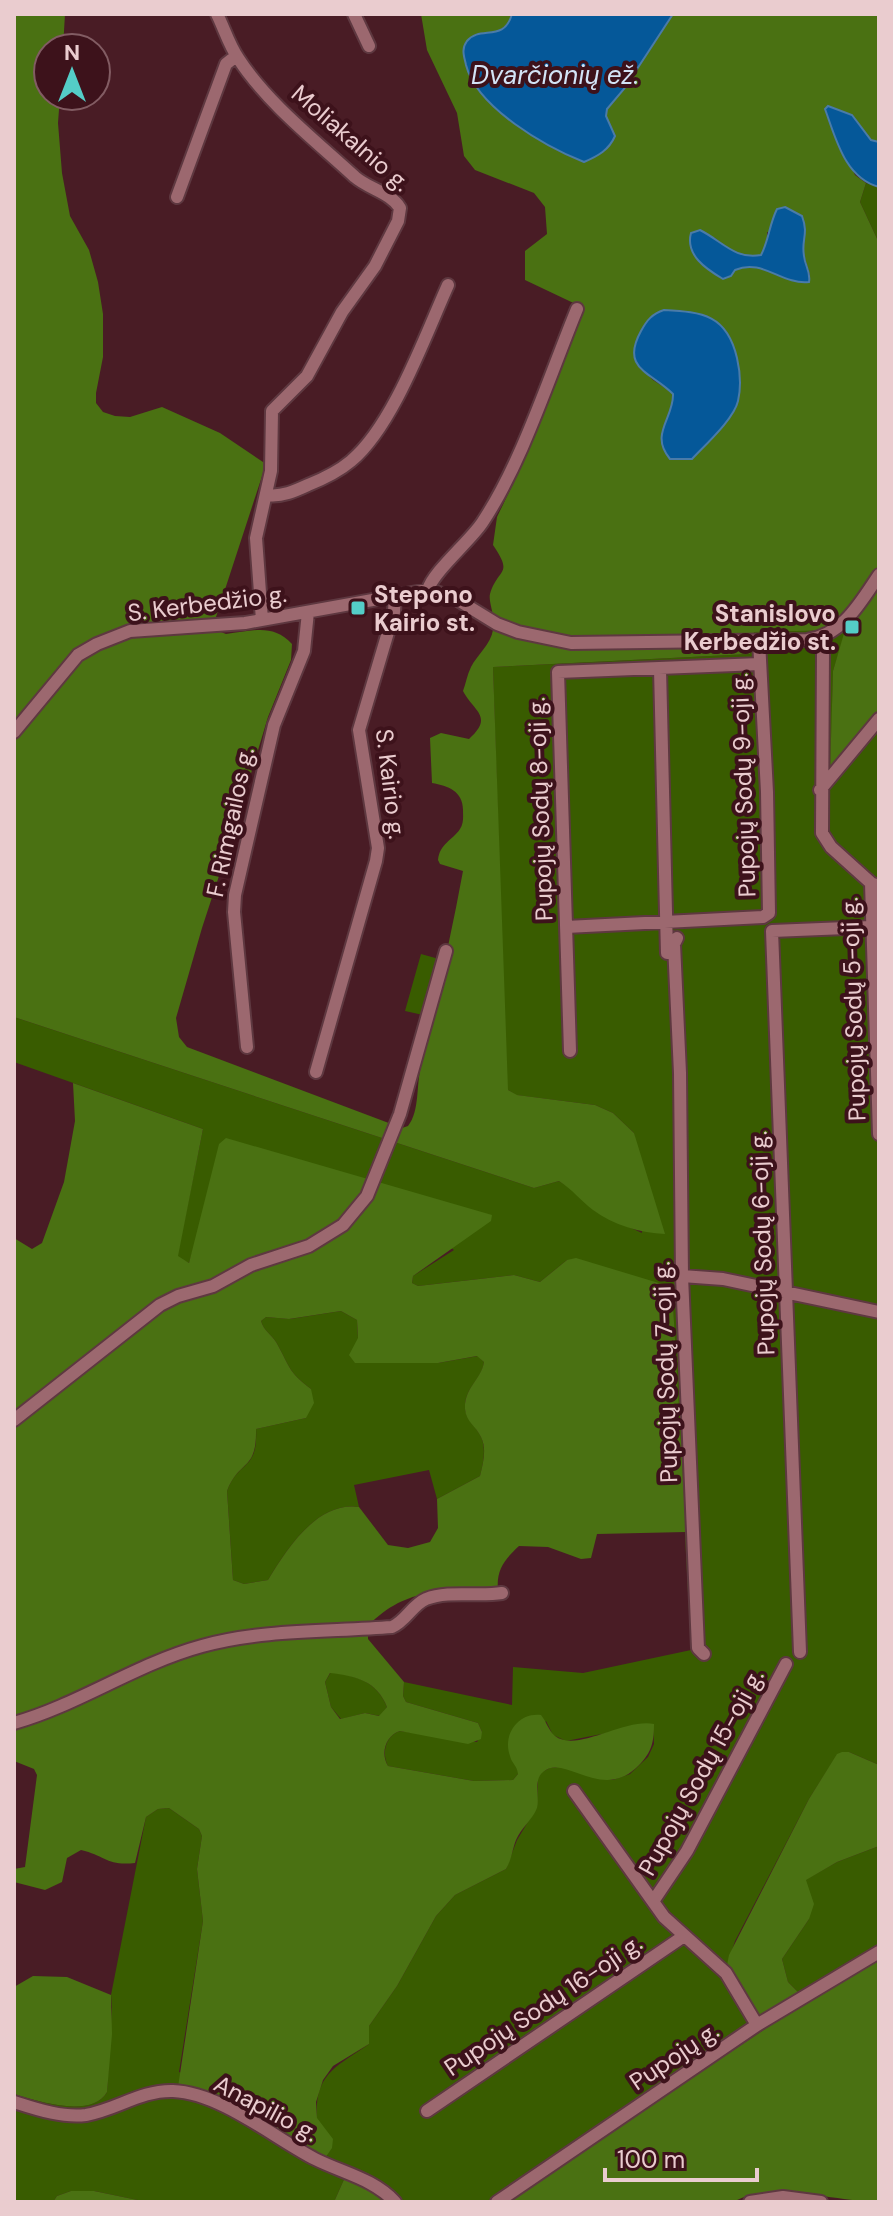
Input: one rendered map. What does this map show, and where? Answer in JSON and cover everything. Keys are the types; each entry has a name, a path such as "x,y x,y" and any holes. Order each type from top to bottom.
{"street":[{"name":"Moliakalnio g.","path":"217,14 236,56 249,73 300,127 360,181 391,198 400,208 398,221 375,266 342,312 307,376 277,404 271,418 271,471 267,495"},
{"path":"354,14 369,46"},
{"path":"177,197 226,64 236,56"},
{"path":"262,620 256,538 267,495 293,492 337,471 353,459 371,438 401,390 448,285"},
{"path":"428,590 433,578 481,525 499,495 577,309"},
{"path":"876,882 825,841 821,824 823,651 820,638 841,626 879,575"},
{"name":"S. Kerbedžio g.","path":"14,732 78,655 130,631 226,626 428,590 453,597 497,624 518,632 571,643 820,638"},
{"name":"S. Kairio g.","path":"316,1072 376,861 378,848 359,730 394,612 395,594"},
{"name":"F. Rimgailos g.","path":"247,1047 235,895 274,725 304,651 308,612"},
{"name":"Pupojų Sodų 9-oji g.","path":"566,927 763,917 769,913 767,792 759,641"},
{"name":"Pupojų Sodų 8-oji g.","path":"570,1051 558,672 760,664"},
{"name":"Pupojų Sodų 7-oji g.","path":"660,669 673,1080 681,1087"},
{"path":"820,790 879,719"},
{"name":"Pupojų Sodų 5-oji g.","path":"876,882 871,927 879,1134"},
{"name":"Pupojų Sodų 6-oji g.","path":"800,1652 772,931 871,927"},
{"name":"Pupojų Sodų 7-oji g.","path":"677,938 674,944 681,1087 682,1276 698,1648 704,1654"},
{"path":"14,1420 160,1305 213,1286 251,1265 309,1246 343,1225 367,1196 379,1170 400,1114 446,951"},
{"path":"682,1276 723,1279 879,1312"},
{"path":"14,1723 137,1669 203,1645 265,1636 392,1627 401,1623 424,1600 438,1596 502,1593"},
{"name":"Pupojų Sodų 15-oji g.","path":"654,1900 687,1851 786,1664"},
{"path":"574,1791 664,1917 726,1973 757,2025"},
{"name":"Pupojų Sodų 16-oji g.","path":"427,2111 684,1936"},
{"name":"Pupojų g.","path":"497,2202 757,2025 879,1952"},
{"name":"Anapilio g.","path":"14,2102 54,2113 87,2115 149,2094 191,2093 228,2109 316,2160 368,2182 387,2193 395,2202"},
{"path":"750,2202 783,2197 821,2202"}],"green space":[{"path":"14,14 65,14 64,32 32,32 32,112 59,112 62,173 70,216 89,250 98,282 103,314 103,357 96,403 103,412 130,417 162,407 220,433 266,464 216,617 221,632 226,634 262,630 285,637 292,644 291,660 268,717 202,928 176,1018 179,1037 187,1047 402,1128 408,1126 414,1113 419,1073 463,871 440,864 438,860 444,846 461,827 463,810 457,794 432,783 430,738 441,733 469,739 480,725 480,714 463,691 471,667 490,640 493,630 490,594 503,567 493,545 497,517 523,463 584,308 525,280 525,251 547,234 545,207 534,193 475,170 464,156 457,113 427,50 421,14 512,14 507,24 499,30 478,34 468,72 491,101 519,126 550,146 584,162 615,135 606,116 607,109 624,89 673,14 879,14 879,142 871,140 840,111 828,106 826,109 855,175 866,183 860,202 879,243 879,712 830,773 833,671 845,630 754,632 750,654 493,667 508,1090 517,1095 595,1105 613,1113 634,1133 665,1234 637,1230 609,1220 559,1181 534,1188 14,1017","holes":["767,232 804,244 803,252 810,275 775,274 752,265 735,270 714,237 725,246 748,256 762,255 767,244","637,364 730,416 662,431 673,402 673,393 653,380"]},
{"path":"866,183 879,187 879,243 860,202"},
{"path":"846,630 833,671 831,771 879,712 879,1765 849,1752 837,1755 809,1799 735,1941 727,1965 765,2029 506,2202 389,2202 346,2175 334,2202 147,2202 94,2191 71,2191 57,2196 53,2202 14,2202 14,2094 50,2104 77,2106 100,2100 107,2092 111,1995 146,1817 158,1809 169,1808 199,1829 202,1836 197,1869 203,1921 179,2072 317,2118 317,2103 324,2081 338,2065 369,2044 369,2026 397,1986 436,1916 455,1895 506,1869 517,1840 537,1807 538,1778 542,1772 561,1767 613,1780 630,1774 648,1757 654,1744 653,1724 566,1741 553,1735 546,1721 513,1780 474,1781 388,1766 386,1745 391,1736 400,1731 477,1742 482,1732 478,1723 406,1702 404,1682 512,1705 513,1667 583,1673 691,1650 672,1287 567,1260 540,1282 514,1275 418,1286 412,1283 413,1276 454,1250 350,1175 226,1139 189,1263 177,1257 203,1129 14,1062 14,1017 534,1188 559,1181 595,1211 642,1233 634,1133 613,1113 595,1105 516,1095 508,1090 493,667 750,654 754,632"},
{"path":"421,954 439,959 423,1015 405,1011"},
{"path":"73,1083 203,1129 178,1256 189,1263 219,1144 226,1138 492,1215 491,1221 413,1276 412,1283 418,1286 514,1275 540,1282 567,1260 576,1258 672,1287 686,1532 597,1534 591,1558 581,1559 548,1547 519,1546 502,1565 498,1590 444,1591 413,1597 398,1603 368,1626 368,1639 404,1682 406,1702 478,1723 482,1732 481,1739 468,1744 400,1731 391,1736 386,1745 388,1766 474,1781 513,1780 518,1774 508,1748 510,1733 519,1721 533,1715 541,1715 553,1734 564,1740 588,1738 642,1723 654,1724 654,1731 651,1748 645,1758 623,1777 596,1779 561,1768 552,1768 540,1775 537,1808 518,1836 506,1869 455,1895 436,1916 397,1986 369,2026 369,2044 333,2066 323,2080 316,2102 317,2118 333,2139 332,2148 325,2158 178,2087 203,1921 197,1869 202,1836 199,1829 169,1808 158,1809 146,1817 135,1863 112,1862 81,1850 67,1858 62,1882 45,1890 14,1882 14,1869 25,1867 37,1775 34,1769 14,1761 14,1238 32,1249 42,1243 64,1182 75,1121","holes":["341,1311 357,1320 358,1338 349,1355 355,1363 438,1363 477,1356 484,1362 465,1402 467,1417 484,1446 480,1476 437,1499 438,1528 430,1542 408,1548 388,1545 359,1507 344,1507 317,1519 305,1530 268,1580 244,1584 233,1580 227,1491 254,1452 256,1429 306,1418 314,1403 311,1389 293,1373 261,1321 266,1317 289,1319","330,1673 364,1681 378,1691 387,1707 379,1716 365,1713 340,1719 331,1707 325,1682"]},
{"path":"341,1311 357,1320 358,1338 438,1363 478,1356 484,1362 465,1407 483,1444 480,1476 437,1499 429,1470 354,1485 359,1507 344,1507 317,1519 294,1542 268,1580 244,1584 233,1580 227,1491 251,1459 256,1429 306,1418 311,1389 293,1373 261,1321 266,1317 290,1319"},
{"path":"331,1672 365,1681 378,1691 387,1707 380,1716 365,1713 341,1719 331,1707 325,1682"},
{"path":"842,1752 879,1765 879,1846 837,1862 806,1880 814,1904 809,1919 782,1959 788,1982 800,1994 879,1958 879,2202 784,2192 749,2196 734,2202 506,2202 765,2029 727,1965 729,1955 809,1799 837,1754"},
{"path":"879,1846 879,1958 800,1994 788,1982 782,1959 809,1919 805,1880 837,1862"},
{"path":"33,1976 67,1977 111,1995 112,2034 107,2092 100,2100 89,2105 64,2106 14,2094 14,1987"},
{"path":"346,2175 372,2188 389,2202 334,2202"},
{"path":"71,2191 94,2191 147,2202 53,2202 57,2196"}],"water":[{"name":"Dvarčionių ež.","path":"512,14 673,14 624,89 607,109 606,116 615,136 598,155 584,162 551,147 498,111 473,81 464,59 465,44 472,36 503,28"},
{"path":"828,106 852,115 871,140 879,142 879,187 858,175 843,156 825,109"},
{"path":"785,207 802,216 805,228 803,250 809,282 790,280 754,267 735,270 723,279 694,255 691,233 700,230 736,252 761,255 777,209"},
{"path":"664,310 702,315 720,324 733,344 738,363 740,391 735,408 718,432 692,459 670,459 664,450 662,434 673,394 641,368 634,354 635,344 645,324"}],"place":[{"name":"Stepono Kairio st.","path":"358,608"},
{"name":"Stanislovo Kerbedžio st.","path":"852,627"}]}
